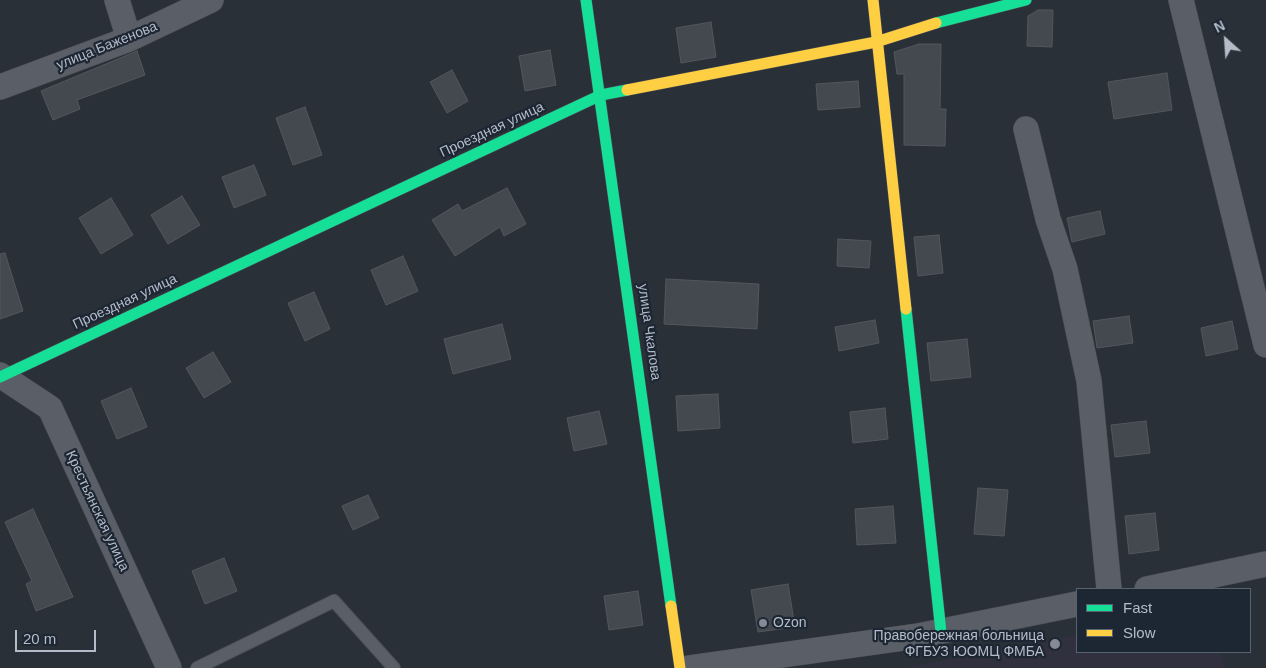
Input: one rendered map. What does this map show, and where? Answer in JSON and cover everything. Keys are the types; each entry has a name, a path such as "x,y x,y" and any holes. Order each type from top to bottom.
{"street":[{"path":"117,0 130,39"},
{"name":"улица Баженова","path":"0,87 130,39 211,0"},
{"name":"улица Чкалова","path":"586,0 601,95 680,668"},
{"path":"872,0 942,632"},
{"name":"Проездная улица","path":"1,376 601,95 876,42 918,28 1026,0"},
{"path":"1181,0 1266,345"},
{"path":"1026,128 1048,219 1065,269 1089,380 1109,588"},
{"name":"Крестьянская улица","path":"1,376 50,408 169,668"},
{"path":"1152,588 1266,564"},
{"path":"689,668 942,632 1076,604"}],"lane":[{"path":"197,668 334,601 394,668"}],"shaded area":[{"name":"Правобережная больница ФГБУЗ ЮОМЦ ФМБА","path":"1076,635 1076,653 1221,653 1224,668 903,668"}],"building":[{"path":"1038,10 1053,10 1052,47 1027,46 1028,16"},
{"path":"711,22 716,57 681,63 676,28"},
{"path":"919,44 941,44 940,109 946,109 945,146 904,145 904,74 897,74 894,52"},
{"path":"550,50 556,85 525,91 519,56"},
{"path":"137,51 145,75 77,100 80,109 53,120 41,91"},
{"path":"452,70 468,101 447,113 430,82"},
{"path":"1167,73 1172,110 1114,119 1108,82"},
{"path":"858,81 860,107 818,110 816,84"},
{"path":"305,107 322,155 293,165 276,118"},
{"path":"254,165 266,195 234,208 222,177"},
{"path":"507,188 526,224 504,236 500,227 455,256 432,220 458,204 462,211"},
{"path":"182,196 200,225 168,244 151,215"},
{"path":"111,198 133,235 101,254 79,218"},
{"path":"1100,211 1105,234 1072,242 1067,218"},
{"path":"939,235 943,273 918,276 914,237"},
{"path":"838,239 871,241 869,268 837,266"},
{"path":"5,253 23,311 0,319 0,254"},
{"path":"403,256 418,291 386,305 371,270"},
{"path":"666,279 759,284 757,329 664,324"},
{"path":"314,292 330,329 305,341 288,303"},
{"path":"1129,316 1133,343 1097,348 1093,321"},
{"path":"875,320 879,343 839,351 835,327"},
{"path":"1232,321 1238,349 1206,356 1201,328"},
{"path":"502,324 511,359 453,374 444,339"},
{"path":"967,339 971,377 931,381 927,343"},
{"path":"213,352 231,382 204,398 186,368"},
{"path":"131,388 147,427 117,439 101,401"},
{"path":"718,394 720,428 678,431 676,396"},
{"path":"885,408 888,439 853,443 850,412"},
{"path":"599,411 607,444 574,451 567,418"},
{"path":"1146,421 1150,453 1115,457 1111,425"},
{"path":"978,488 1008,490 1004,536 974,534"},
{"path":"368,495 379,518 353,530 342,506"},
{"path":"893,506 896,543 857,545 855,509"},
{"path":"33,509 73,597 36,611 26,584 32,581 5,522"},
{"path":"1155,513 1159,550 1129,554 1125,516"},
{"path":"224,558 237,591 205,604 192,571"},
{"path":"788,584 795,627 758,632 751,590"},
{"path":"638,591 643,625 609,630 604,596"}],"traffic: fast":[{"path":"586,0 671,606"},
{"path":"936,23 1026,0"},
{"path":"0,377 601,95 627,90"},
{"path":"906,309 941,632"}],"traffic: slow":[{"path":"873,0 906,309"},
{"path":"627,90 876,42 936,23"},
{"path":"671,606 680,668"}],"place":[{"name":"Ozon","path":"763,623"},
{"name":"Правобережная больница ФГБУЗ ЮОМЦ ФМБА","path":"1055,644"}]}
